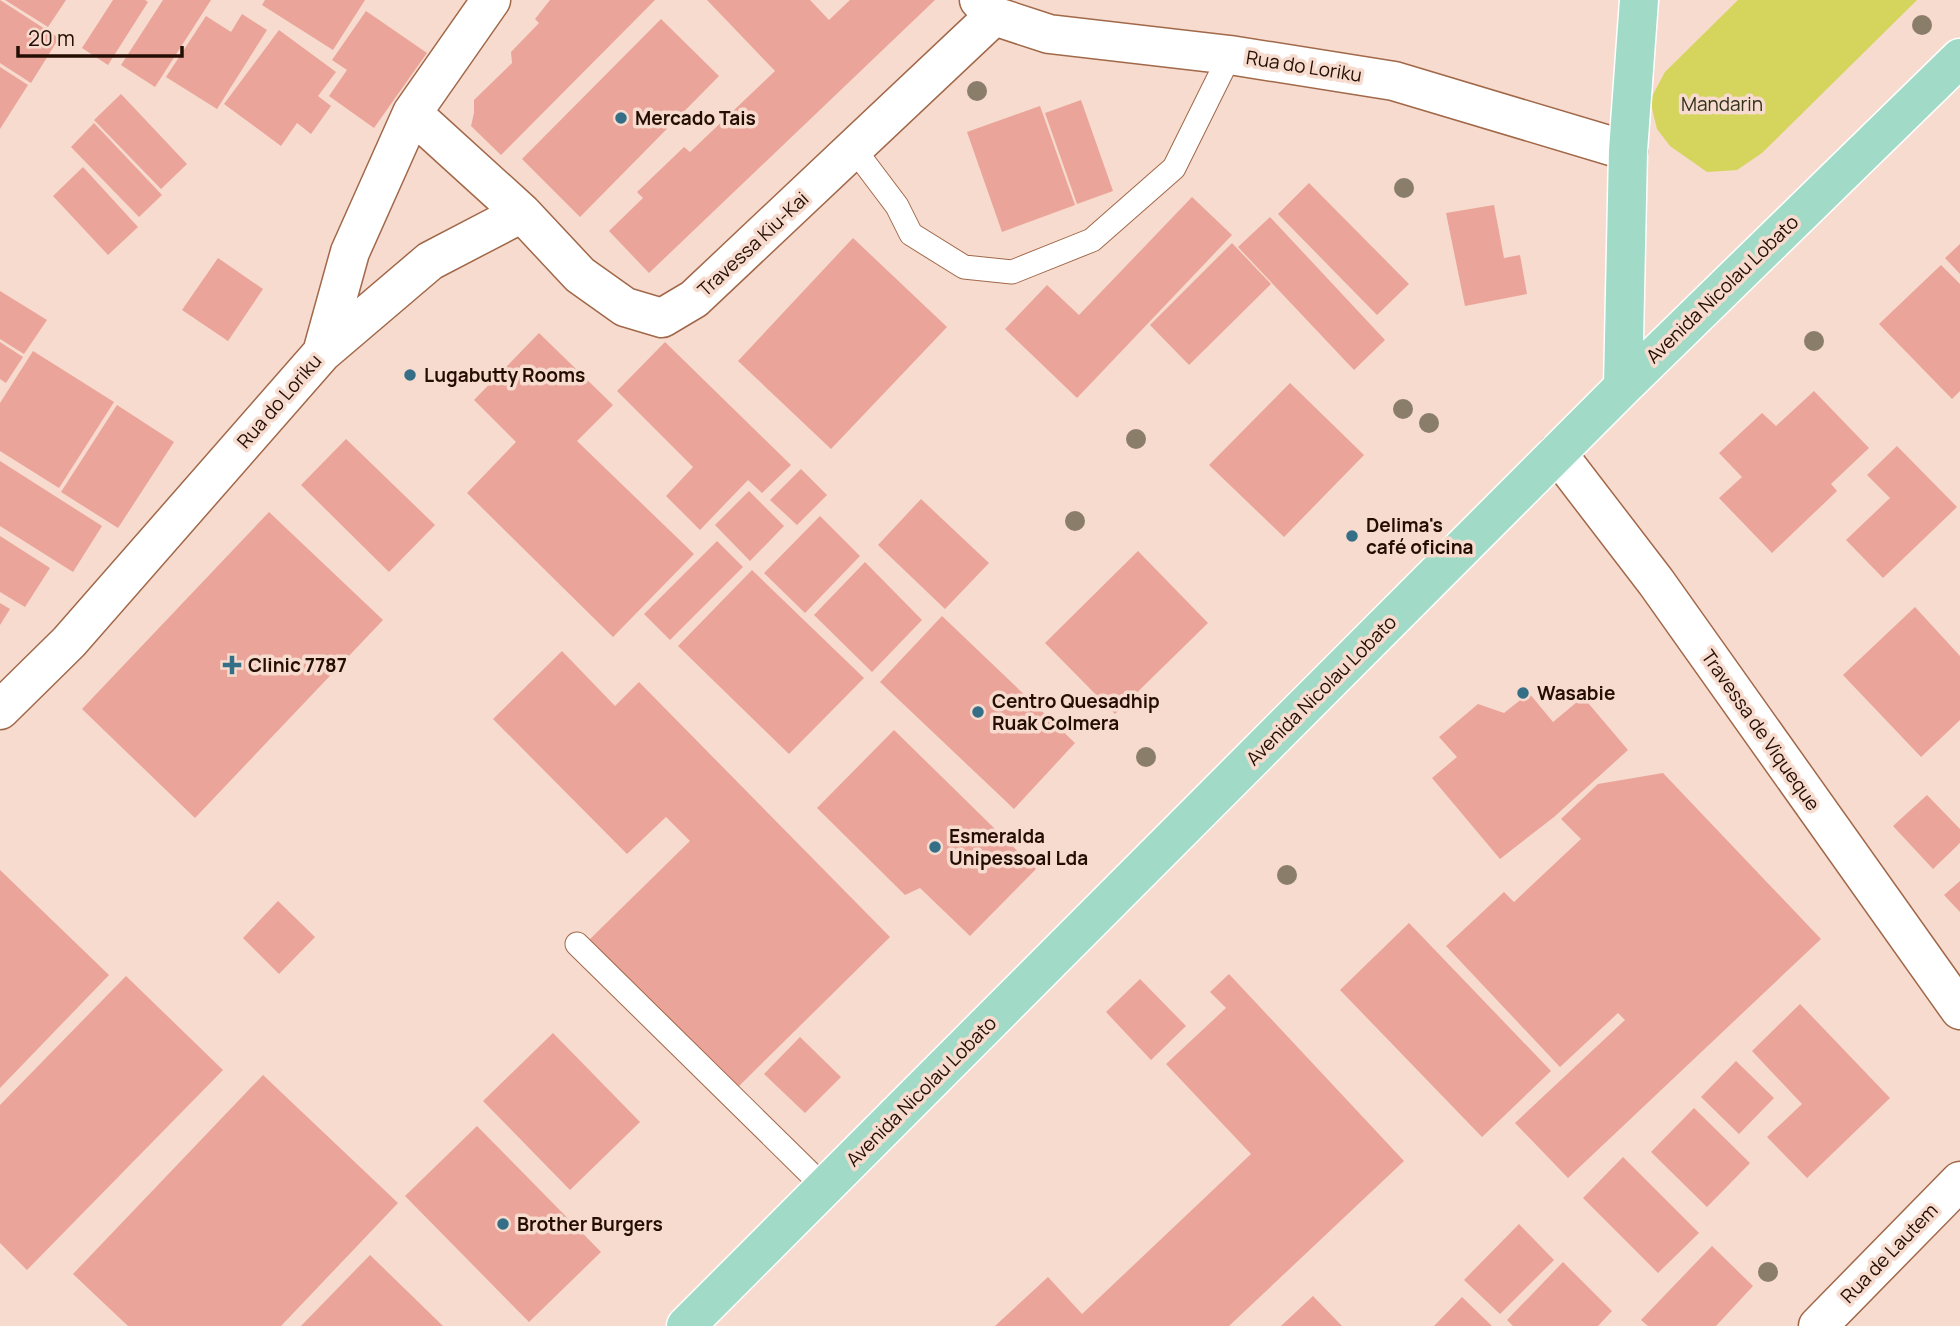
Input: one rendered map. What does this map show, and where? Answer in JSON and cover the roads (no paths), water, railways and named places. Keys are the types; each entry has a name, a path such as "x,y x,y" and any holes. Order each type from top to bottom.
{"main road":[{"path":"1623,387 1628,151 1639,0"},
{"name":"Avenida Nicolau Lobato","path":"686,1326 1623,387 1947,70 1960,30"}],"street":[{"name":"Rua do Loriku","path":"0,710 69,642 322,352 350,252 412,113 491,0"},
{"name":"Rua do Loriku","path":"987,8 1049,34 1230,55 1395,81 1628,151"},
{"name":"Travessa Kiu-Kai","path":"412,113 522,213 580,275 625,307 662,318 694,299 854,149 987,8"},
{"path":"322,352 430,261 522,213"},
{"name":"Travessa de Viqueque","path":"1557,453 1656,582 1960,1010"},
{"name":"Rua de Lautem","path":"1818,1326 1960,1181"}],"lane":[{"path":"854,149 897,206 911,234 964,267 1012,272 1092,240 1174,168 1230,55"},
{"path":"577,944 825,1188"}],"place":[{"name":"Mercado Tais","path":"621,118"},
{"name":"Lugabutty Rooms","path":"410,375"},
{"name":"Delima's café oficina","path":"1352,536"},
{"name":"Clinic 7787","path":"232,665"},
{"name":"Wasabie","path":"1523,693"},
{"name":"Centro Quesadhip Ruak Colmera","path":"978,712"},
{"name":"Esmeralda Unipessoal Lda","path":"935,847"},
{"name":"Brother Burgers","path":"503,1224"}],"park label":[{"name":"Mandarin","path":"1722,104"}]}
